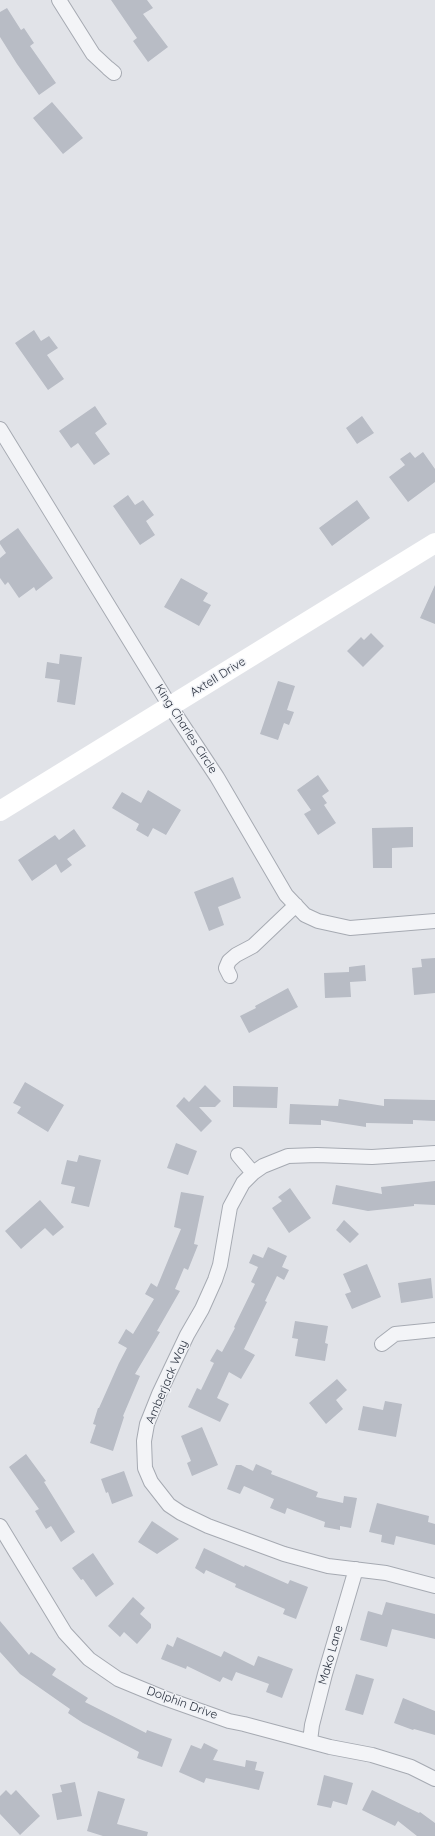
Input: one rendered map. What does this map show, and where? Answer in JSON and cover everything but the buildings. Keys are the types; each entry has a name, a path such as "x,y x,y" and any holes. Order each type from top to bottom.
{"street":[{"path":"59,0 93,54 114,73"},
{"name":"King Charles Circle","path":"0,429 170,706 217,777 286,895 305,915 318,921 350,928 435,920"},
{"name":"Axtell Drive","path":"0,811 435,543"},
{"path":"230,976 226,968 229,961 253,946 296,905"},
{"name":"Amberjack Way","path":"435,1153 372,1157 317,1155 288,1156 263,1166 252,1173 243,1183 230,1207 220,1265 215,1280 202,1309 187,1335 152,1410 144,1440 146,1468 151,1482 168,1505 202,1523 284,1554 328,1566 386,1573 435,1586"},
{"path":"238,1155 252,1173"},
{"path":"382,1344 395,1334 435,1330"},
{"name":"Dolphin Drive","path":"0,1526 65,1633 77,1647 104,1670 118,1678 164,1698 229,1721 398,1763 435,1779"},
{"name":"Mako Lane","path":"310,1741 312,1725 325,1674 356,1569"}]}
